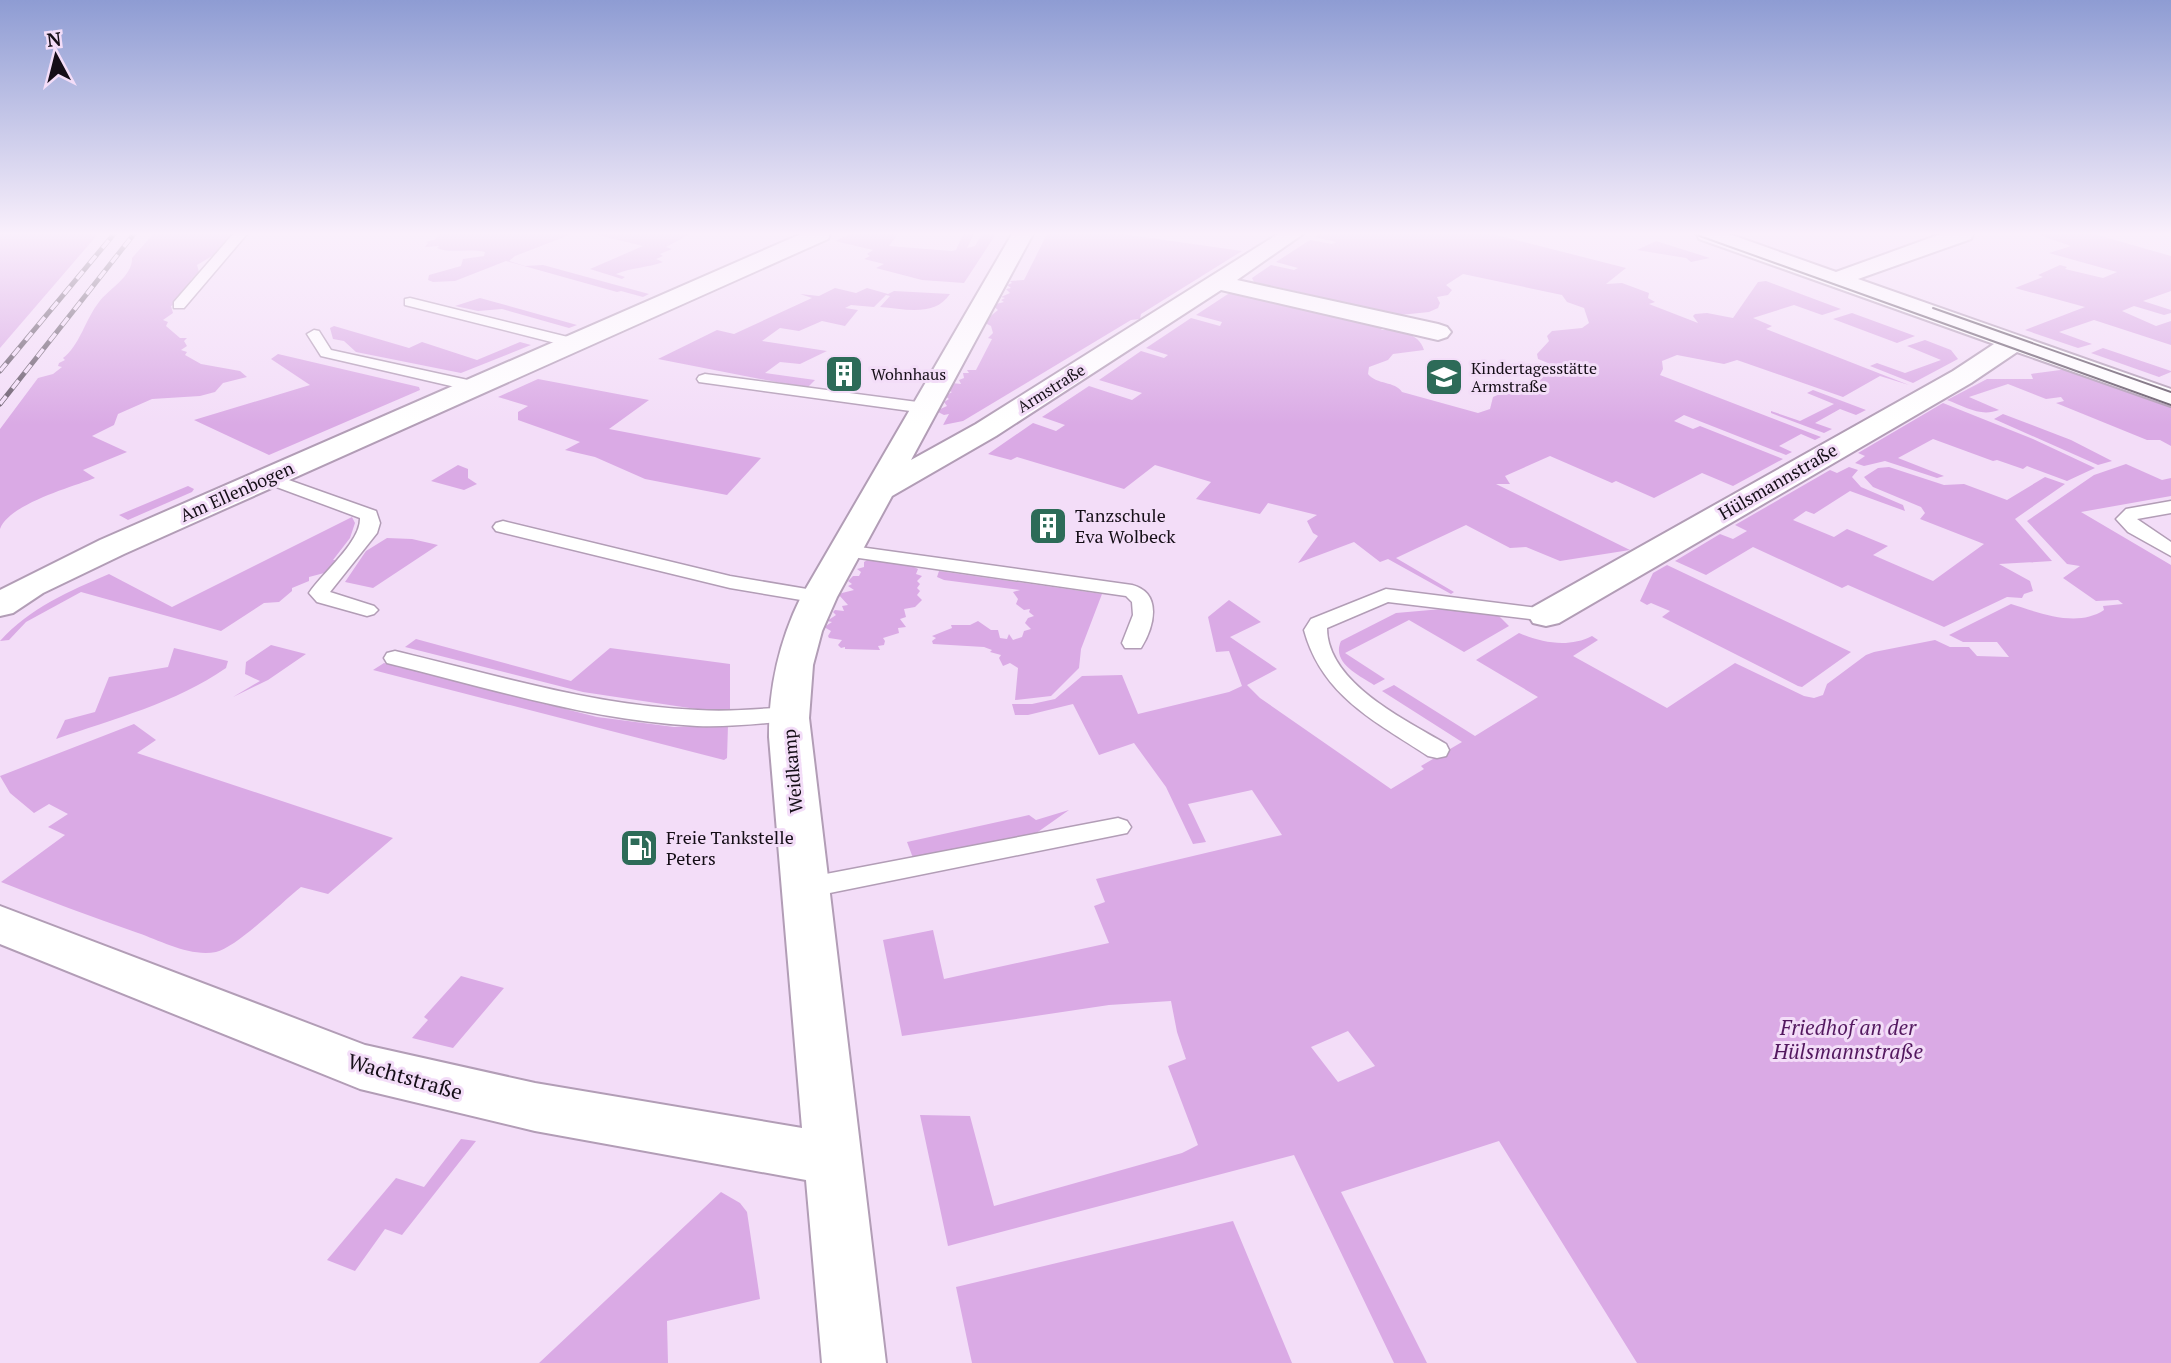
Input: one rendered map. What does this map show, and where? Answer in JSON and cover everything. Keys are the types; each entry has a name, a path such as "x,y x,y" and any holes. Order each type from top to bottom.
{"street":[{"name":"Am Ellenbogen","path":"0,606 31,586 74,565 677,298"},
{"name":"Weidkamp","path":"855,1363 831,1158 788,714 794,657 802,631 819,597 987,298"},
{"name":"Armstraße","path":"881,489 986,429 1192,298"},
{"path":"1286,298 1438,332"},
{"path":"1834,298 1927,331 2012,344"},
{"path":"1887,298 2171,398"},
{"name":"Hülsmannstraße","path":"1546,615 1962,377 2012,344"},
{"name":"Wachtstraße","path":"0,924 360,1066 413,1082 476,1097 831,1158"}],"lane":[{"path":"178,305 184,298"},
{"path":"410,302 575,343"},
{"path":"314,334 326,353 477,387"},
{"path":"705,379 925,408"},
{"path":"270,478 364,511 371,519 365,536 319,593 324,598 366,610"},
{"path":"2171,508 2133,513 2126,519 2134,528 2171,550"},
{"path":"503,527 730,582 819,597"},
{"path":"845,551 1132,591 1140,595 1144,602 1144,611 1133,643"},
{"path":"1437,750 1340,683 1327,664 1316,635 1315,629 1319,624 1386,595 1546,615"},
{"path":"395,658 519,688 633,711 699,718 788,714"},
{"path":"805,888 1118,827"}],"green space":[{"path":"0,298 43,298 0,348"},
{"path":"103,298 186,298 171,306 173,313 163,320 168,322 166,326 180,338 187,338 184,341 187,346 181,350 201,364 240,371 247,377 223,383 215,392 200,396 152,399 118,414 114,425 92,436 127,452 83,470 95,478 28,504 6,520 0,529 0,429 38,378 53,374 62,367 58,366 59,363 65,360 63,358 74,347"},
{"path":"480,298 577,325 569,328 502,309 478,311 455,306"},
{"path":"812,298 883,298 874,307 851,305 845,308 858,310 845,326 822,321 799,331 780,328 762,341 827,351 800,364 780,362 765,373 815,380 807,388 658,359 717,330 734,334"},
{"path":"889,298 947,298 928,309 880,307"},
{"path":"1167,298 1141,314 1140,319 1131,320 963,421 943,425 949,414 936,411 947,406 944,402 949,399 945,396 952,392 946,390 952,387 952,383 961,384 959,380 964,378 963,373 969,373 967,370 976,370 992,339 988,338 993,333 991,326 983,322 998,310 992,305 1004,302 1001,300"},
{"path":"1222,298 1256,298 1412,336 1424,350 1393,354 1388,360 1369,367 1368,374 1402,392 1478,413 1490,409 1493,397 1513,388 1536,385 1553,365 1538,359 1537,354 1549,341 1547,336 1552,331 1582,328 1589,323 1584,308 1567,302 1564,298 1648,298 1655,302 1649,304 1698,323 1693,316 1695,314 1707,313 1733,318 1747,298 1810,298 1841,309 1822,315 1794,305 1753,318 1772,326 1766,329 1909,385 1880,376 1843,397 1737,360 1724,364 1677,355 1662,361 1663,369 1660,375 1821,437 1815,440 1801,434 1779,446 1792,452 1786,455 1684,415 1674,421 1693,429 1700,426 1783,459 1733,486 1702,473 1654,498 1550,456 1505,476 1510,484 1496,484 1630,550 1560,561 1526,547 1510,548 1466,525 1396,558 1454,592 1451,594 1388,559 1380,562 1354,542 1298,563 1318,536 1313,533 1307,521 1317,515 1268,503 1260,514 1196,499 1211,482 1155,465 1124,489 1017,457 1011,460 988,454 1033,423 1056,431 1065,425 1042,417 1089,386 1132,400 1142,393 1099,380 1141,351 1164,358 1168,355 1146,348 1191,318 1220,326 1222,322 1196,315"},
{"path":"1323,298 1437,298 1440,303 1438,308 1429,312 1400,315"},
{"path":"2050,298 2153,298 2143,301 2171,310 2171,313 2164,315 2134,306 2122,311 2156,326 2171,321 2171,345 2094,320 2059,332 2092,344 2078,348 2025,330 2085,307"},
{"path":"1852,313 1915,336 1897,343 1833,319"},
{"path":"334,326 409,348 422,342 477,360 520,342 531,345 461,373 356,352 344,341 333,339 330,328"},
{"path":"1925,340 1951,350 1958,359 1913,383 1870,366 1877,363 1905,373 1941,360 1907,346"},
{"path":"2103,348 2171,372 2159,377 2091,353"},
{"path":"278,354 419,387 420,390 269,455 194,420 310,385 271,359"},
{"path":"2068,369 2171,405 2171,446 2160,440 2147,440 2056,403 2064,401 2061,397 2046,399 2008,384 1969,397 1999,410 1992,412 1973,410 1947,400 1987,379 2033,379 2031,374"},
{"path":"538,379 649,400 609,429 761,458 727,495 645,479 595,457 565,450 580,442 518,420 518,412 528,406 498,397"},
{"path":"1813,390 1866,410 1856,415 1840,409 1815,423 1832,429 1824,433 1771,413 1800,421 1834,404 1807,393"},
{"path":"1943,403 2033,439 2095,468 2067,481 2027,466 2023,469 1993,461 1933,439 1898,458 1944,476 1937,478 1885,461 1864,466 1855,463 1865,456 1858,453"},
{"path":"2003,414 2071,440 2112,461 2098,465 1994,419"},
{"name":"Friedhof an der Hülsmannstraße","path":"2126,464 2162,480 2171,478 2171,496 2081,512 2171,565 2171,1363 1637,1363 1499,1141 1341,1192 1427,1363 1394,1363 1294,1155 948,1246 920,1115 970,1116 994,1206 1182,1153 1198,1145 1168,1066 1186,1059 1171,1001 1109,1005 902,1036 883,940 933,930 944,979 1109,943 1094,906 1105,902 1096,879 1282,835 1252,790 1188,804 1206,842 1193,844 1166,787 1134,743 1099,755 1073,704 1028,715 1015,715 1012,704 1032,704 1055,699 1082,676 1122,675 1138,714 1229,692 1242,686 1229,651 1216,652 1208,617 1229,600 1261,622 1230,637 1277,669 1247,685 1260,698 1391,789 1424,769 1421,766 1462,742 1382,691 1394,685 1475,736 1538,697 1476,660 1519,633 1555,643 1574,642 1592,636 1598,640 1573,656 1667,708 1735,663 1804,696 1814,698 1823,695 1827,684 1874,652 1935,640 1950,647 1969,647 1977,656 2009,657 1997,642 1963,642 1949,635 2011,604 2046,615 2082,618 2104,610 2103,606 2123,604 2118,600 2096,601 2063,578 2080,566 2067,564 2027,521 2094,475","holes":["1348,1031 1375,1066 1338,1082 1311,1047"]},
{"path":"458,465 468,469 468,478 477,484 464,490 431,481"},
{"path":"1849,467 1858,470 1852,477 1861,487 1903,505 1905,511 1850,491 1814,514 1806,511 1793,520 1834,537 1847,529 1888,546 1873,555 1933,581 1984,544 1920,519 1925,513 1921,507 1873,487 1864,477 1878,468 1889,467 1944,485 1964,484 2007,500 2045,477 2065,484 2015,519 2052,561 1999,564 2030,581 2033,591 2024,594 2022,598 2007,597 1944,627 1848,585 1842,588 1753,547 1706,575 1675,561 1720,534 1733,539 1747,531 1735,525 1830,470 1837,473"},
{"path":"188,486 194,489 192,492 128,520 119,515"},
{"path":"352,517 355,523 350,538 333,560 336,560 328,572 309,577 309,581 292,588 279,602 264,603 221,631 81,592 26,622 9,640 0,641 37,610 109,574 172,607"},
{"path":"387,538 412,539 438,545 373,588 345,582 366,551"},
{"path":"872,557 917,563 912,566 918,569 916,574 922,576 917,581 920,591 917,595 922,600 915,607 904,609 906,617 900,619 906,627 898,628 899,633 883,638 884,645 878,646 880,650 841,648 838,645 842,640 829,638 831,631 824,627 832,622 827,621 836,615 833,612 835,610 844,611 842,606 848,605 838,594 854,590 848,586 852,584 848,581 853,576 859,576 861,572 857,569 864,567 864,562"},
{"path":"1667,565 1851,652 1802,687 1798,686 1662,617 1670,611 1640,601 1653,573"},
{"path":"939,571 1102,594 1081,649 1079,668 1051,696 1015,700 1018,668 1010,663 1003,666 999,658 1001,655 984,647 933,644 932,641 936,638 932,636 952,628 951,625 970,625 978,621 991,630 998,630 1000,638 1007,639 1009,634 1013,640 1022,637 1024,631 1031,629 1025,623 1028,618 1034,616 1029,612 1030,609 1024,610 1016,604 1018,599 1013,592 1020,590 944,580 937,577"},
{"path":"1442,609 1496,613 1509,626 1464,652 1409,620 1345,653 1385,679 1374,685 1348,667 1340,656 1341,641 1396,613"},
{"path":"416,639 571,681 610,648 730,664 730,709 696,709 583,692 405,647"},
{"path":"271,645 306,654 268,680 233,697 260,681 245,674 246,662"},
{"path":"174,648 228,661 226,668 165,701 56,739 65,720 95,712 109,677 168,667"},
{"path":"384,663 597,717 674,727 728,725 727,758 724,760 373,670"},
{"path":"134,724 156,740 137,753 393,838 328,894 301,887 247,933 216,952 196,952 176,947 1,882 65,835 48,827 68,814 49,804 34,813 10,793 0,776"},
{"path":"1069,810 1035,834 913,858 907,842 1029,815 1036,820"},
{"path":"461,976 504,988 453,1048 412,1038 428,1020 424,1017"},
{"path":"461,1139 476,1141 402,1235 385,1229 355,1271 327,1260 396,1178 424,1187"},
{"path":"721,1192 740,1203 747,1212 760,1299 667,1321 668,1363 539,1363"},
{"path":"1233,1221 1292,1363 972,1363 956,1287"}],"tram line":[{"path":"1871,298 2171,405"},
{"path":"1933,308 2171,392"}],"railway":[{"path":"0,371 61,298"},
{"path":"0,404 84,298"}],"place":[{"name":"Wohnhaus","path":"844,374"},
{"name":"Kindertagesstätte Armstraße","path":"1444,377"},
{"name":"Tanzschule Eva Wolbeck","path":"1048,526"},
{"name":"Freie Tankstelle Peters","path":"639,848"}]}
